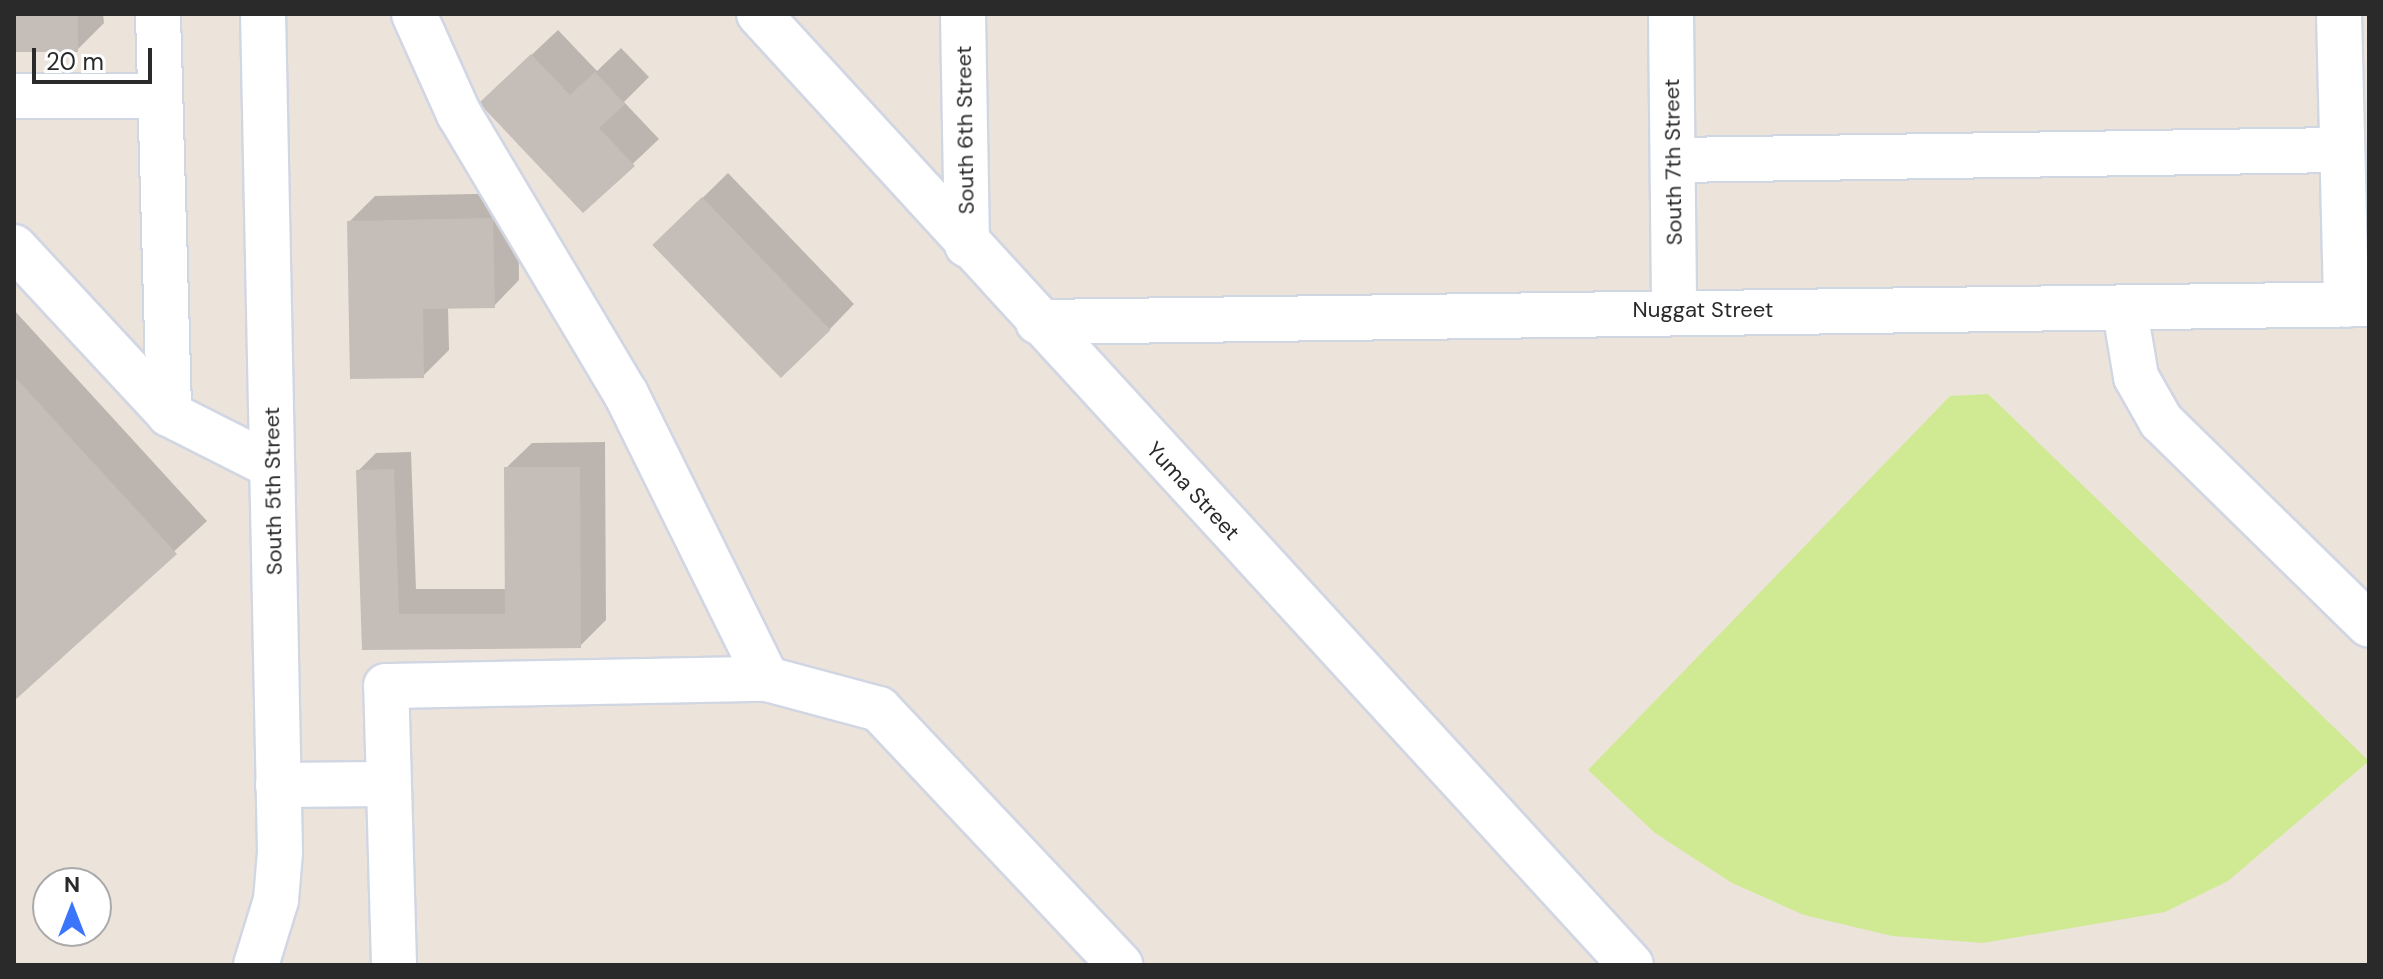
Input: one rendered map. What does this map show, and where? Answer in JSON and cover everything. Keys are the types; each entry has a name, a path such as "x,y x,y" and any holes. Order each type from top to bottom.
{"street":[{"path":"158,14 169,414"},
{"name":"South 5th Street","path":"256,965 276,900 278,785 263,14"},
{"path":"414,14 459,114 626,394 767,679"},
{"name":"Yuma Street","path":"759,14 967,245 1631,965"},
{"name":"South 6th Street","path":"963,14 967,245"},
{"name":"South 7th Street","path":"1671,14 1674,310"},
{"path":"2339,14 2342,150 2357,304"},
{"path":"14,96 160,96"},
{"path":"1674,160 2342,150"},
{"path":"14,247 169,414 272,466"},
{"name":"Nuggat Street","path":"1038,322 1674,310 2125,311 2357,304"},
{"path":"2125,311 2136,377 2161,421 2369,625"},
{"path":"394,965 386,686 767,679 879,709 1120,965"},
{"path":"278,785 387,784"}],"green space":[{"path":"1988,394 2369,761 2228,881 2165,912 1983,943 1892,936 1804,915 1732,883 1655,833 1588,770 1950,396"}],"building":[{"path":"14,14 78,14 78,52 14,52"},
{"path":"531,54 570,95 595,72 625,104 599,128 635,166 583,213 479,103"},
{"path":"702,197 831,330 781,378 652,245"},
{"path":"493,218 495,308 423,309 424,378 350,379 347,221"},
{"path":"14,376 177,554 14,701"},
{"path":"504,467 580,467 581,648 362,650 356,470 394,469 399,614 505,614"}]}
